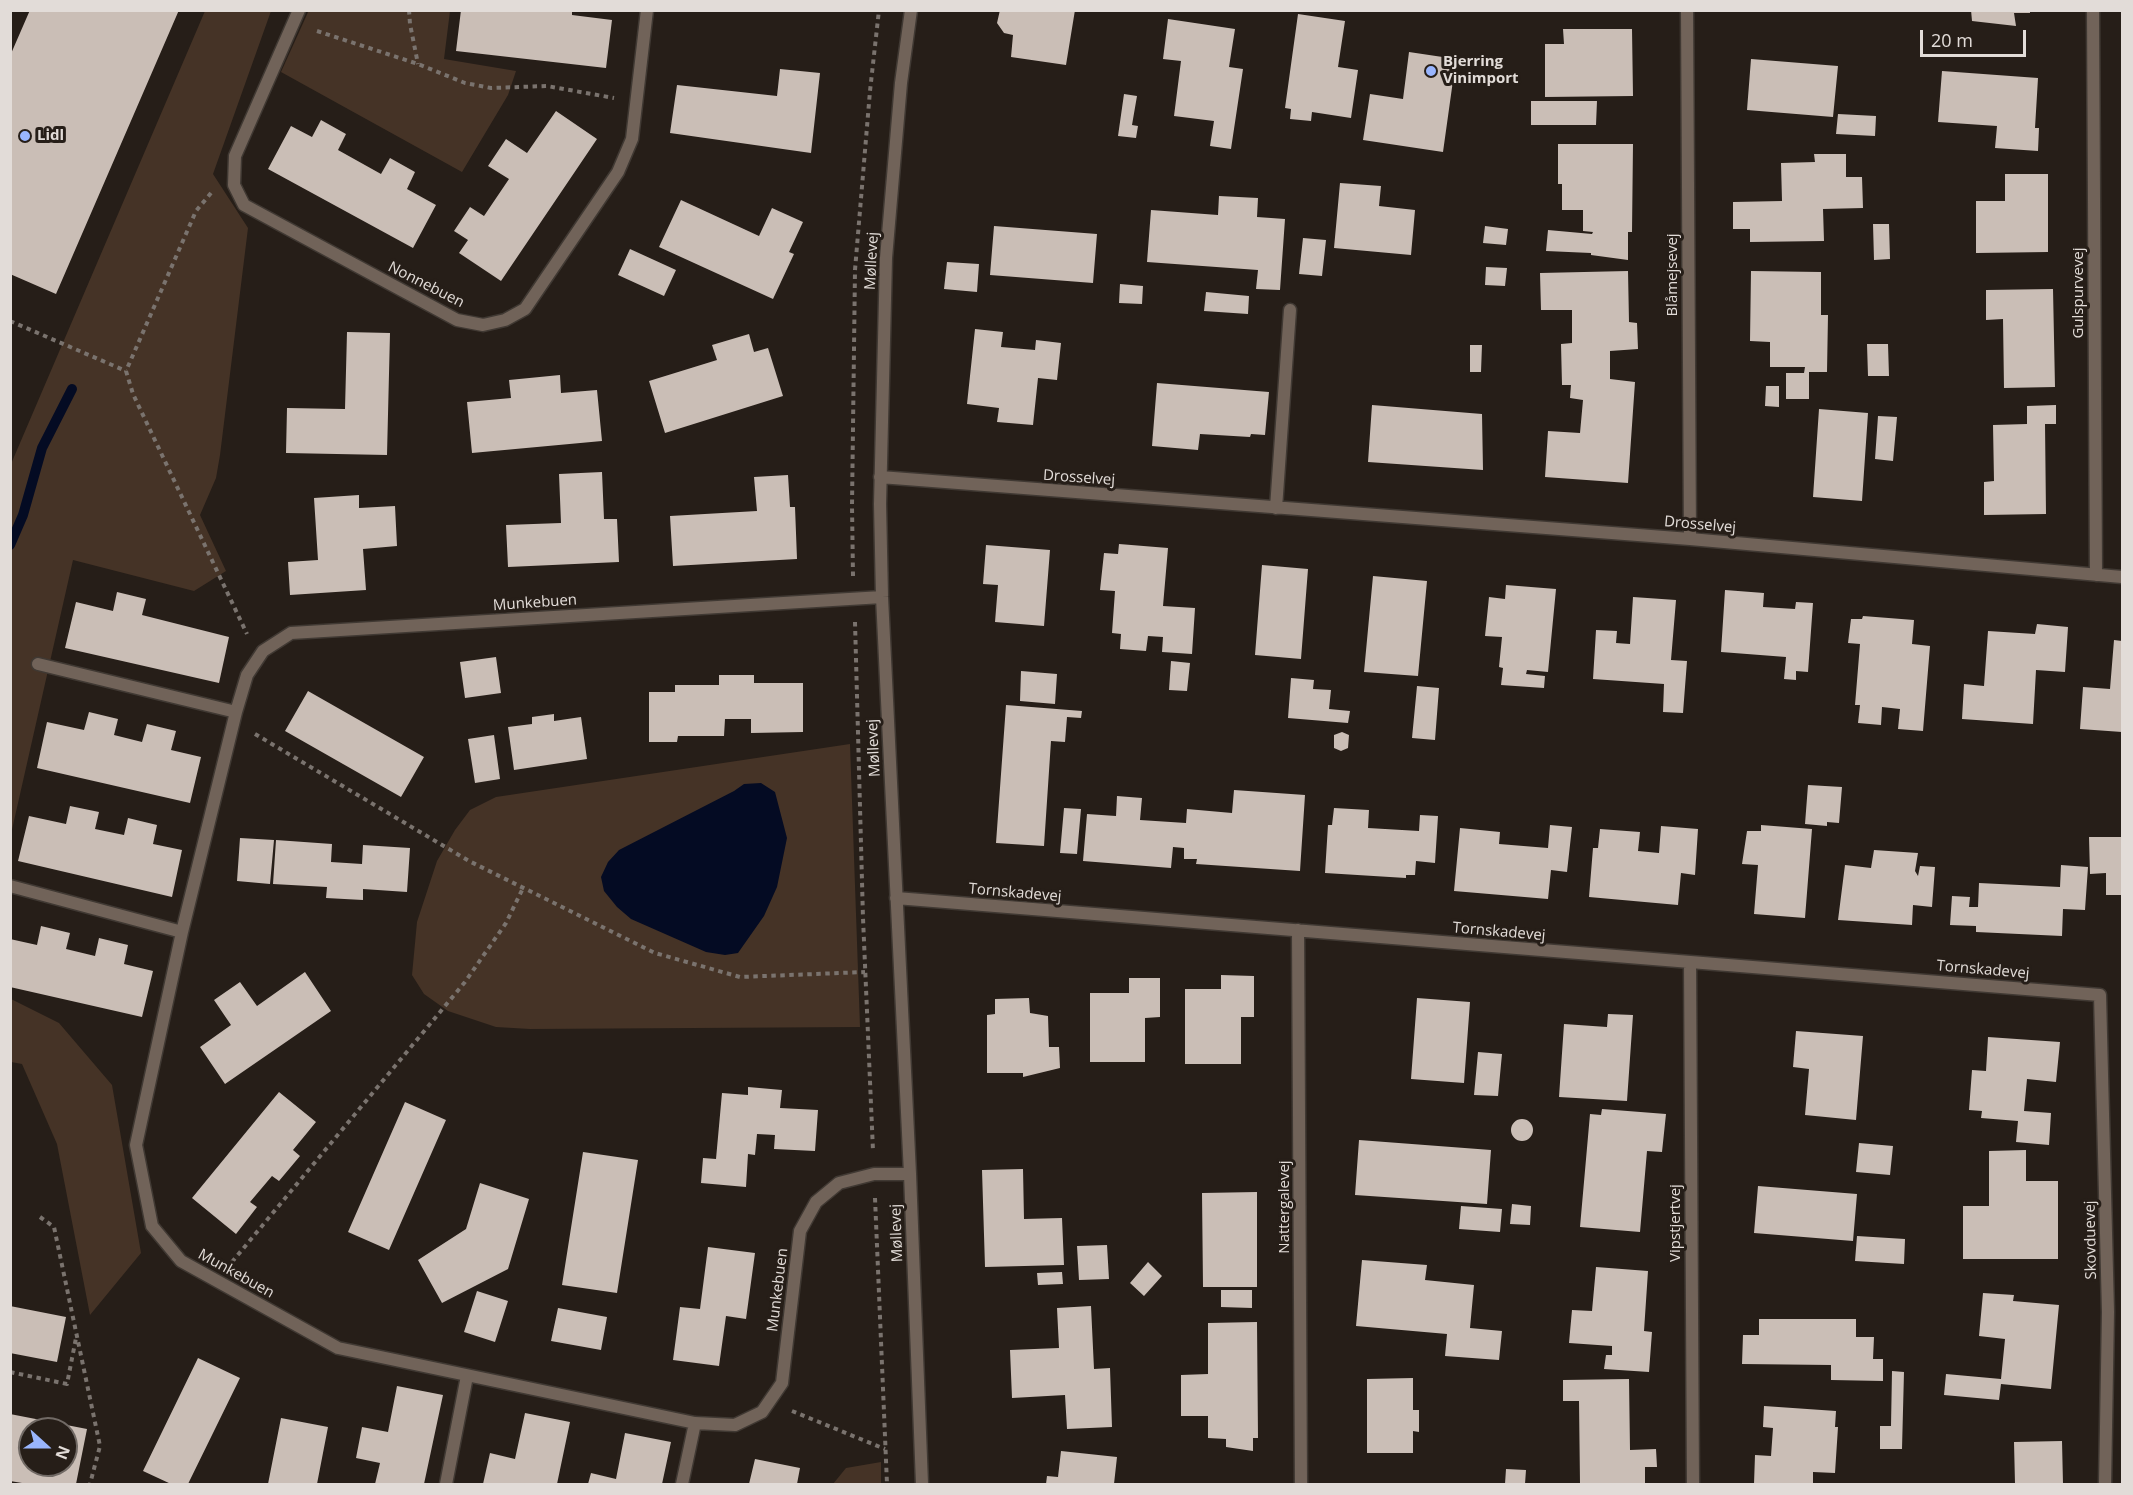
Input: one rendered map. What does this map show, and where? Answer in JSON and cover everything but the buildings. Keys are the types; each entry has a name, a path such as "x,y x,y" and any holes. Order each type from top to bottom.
{"street":[{"path":"234,185 235,156 299,10"},
{"name":"Nonnebuen","path":"234,185 244,205 457,320 483,325 505,320 525,309 618,172 632,139 647,10"},
{"name":"Møllevej","path":"911,10 901,83 886,258 880,477 882,597 910,1174 922,1485"},
{"name":"Blåmejsevej","path":"1687,10 1690,539"},
{"name":"Gulspurvevej","path":"2093,10 2096,575"},
{"path":"1276,508 1290,310"},
{"name":"Drosselvej","path":"880,477 1690,539 2122,577"},
{"name":"Munkebuen","path":"882,597 291,633 263,651 247,675 235,716 182,932 136,1145 152,1226 181,1261 338,1348 695,1423 735,1425 762,1412 782,1383 800,1231 816,1202 839,1183 874,1174 910,1174"},
{"path":"38,664 235,716"},
{"path":"10,886 182,932"},
{"name":"Tornskadevej","path":"896,898 2100,995"},
{"name":"Nattergalevej","path":"1298,930 1301,1485"},
{"name":"Vipstjertvej","path":"1690,962 1693,1485"},
{"name":"Skovduevej","path":"2100,995 2108,1312 2105,1485"},
{"path":"446,1485 467,1376"},
{"path":"682,1485 695,1423"}],"path":[{"path":"410,10 410,24 418,64"},
{"path":"293,23 418,64 465,83 491,88 547,86 636,102"},
{"path":"234,185 212,191 196,212 126,370 133,394 246,632 263,651"},
{"path":"10,321 126,370"},
{"path":"235,716 469,861 655,953 740,977 865,972"},
{"path":"216,1281 465,982 507,923 523,888"},
{"path":"40,1217 54,1227 100,1446 90,1485"},
{"path":"10,1372 67,1384 76,1335"},
{"path":"769,1402 885,1449"}],"shaded area":[{"path":"309,10 450,11 444,59 516,71 508,95 462,172 281,72"},
{"path":"205,11 271,11 213,174 248,228 220,455 216,478 200,515 226,571 194,591 73,560 11,834 11,464"},
{"path":"850,744 860,1027 530,1029 496,1027 448,1011 424,994 412,975 417,922 437,861 470,810 496,797"},
{"path":"11,999 59,1023 112,1085 141,1253 90,1315 57,1144 22,1064 11,1062"},
{"path":"881,1462 881,1484 833,1484 846,1468"}],"water":[{"path":"761,783 775,792 787,838 777,887 764,916 738,953 725,955 706,952 631,919 604,891 601,877 608,862 619,850 744,784"}],"waterway":[{"path":"10,545 23,515 42,448 72,389"}],"place":[{"name":"Bjerring Vinimport","path":"1431,71"},
{"name":"Lidl","path":"25,136"}]}
